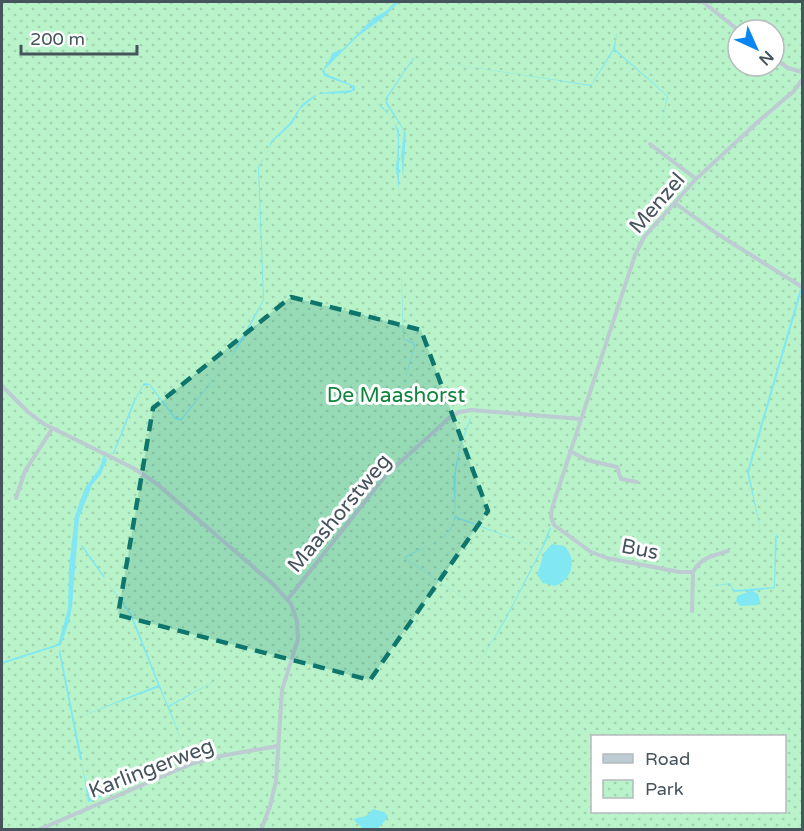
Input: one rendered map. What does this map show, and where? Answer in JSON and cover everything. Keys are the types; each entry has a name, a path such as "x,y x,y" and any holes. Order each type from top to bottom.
{"street":[{"path":"703,2 726,20"},
{"path":"786,67 802,72"},
{"name":"Menzel","path":"552,520 552,508 638,246 696,179 794,91 802,80"},
{"path":"650,144 696,179"},
{"path":"675,202 724,238 802,287"},
{"path":"2,386 28,412 52,429 151,479 288,599 297,621 298,639 282,690 275,787 261,830"},
{"name":"Maashorstweg","path":"288,599 386,475 449,417 459,412 472,410 581,419"},
{"path":"16,498 25,471 52,429"},
{"path":"570,451 587,460 617,467 621,479 637,482"},
{"name":"Bus","path":"552,520 557,528 601,557 679,572 693,572"},
{"path":"692,611 693,572 705,558 728,552"},
{"name":"Karlingerweg","path":"38,830 191,764 215,757 278,746"}],"highlighted area":[{"path":"291,297 421,330 488,511 370,680 118,615 153,408"}],"green space":[{"name":"De Maashorst","path":"2,2 802,2 802,829 2,830"}],"water":[{"path":"395,2 399,2 383,18 357,37 324,70 326,74 355,86 355,90 349,93 319,94 352,90 352,86 324,76 322,71 332,53 343,49 373,18 386,11"},
{"path":"617,32 615,49 668,96 662,122 667,96 614,50 591,86 437,62 591,85 613,49"},
{"path":"414,58 386,100 406,133 403,178 401,156 404,131 385,99"},
{"path":"315,95 300,109 292,124 273,141 268,149 271,141 290,123 302,104"},
{"path":"392,119 399,130 399,189 396,169 398,141"},
{"path":"265,155 259,167 264,300 243,340 230,358 263,300 258,167"},
{"path":"401,265 404,339 413,342 415,346 399,401 414,346 403,339"},
{"path":"800,289 802,290 749,472 761,533 747,472"},
{"path":"227,362 181,421 175,419 149,385 143,386 114,454 105,453 113,453 133,402 144,383 150,384 175,417 181,419"},
{"path":"473,413 460,448 456,472 455,516 538,548 456,518 453,524 455,467 463,435"},
{"path":"104,455 107,460 101,474 92,485 79,518 72,607 61,645 2,664 2,662 58,644 68,609 69,566 75,515 85,488 99,469"},
{"path":"550,527 547,540 505,621 477,666 505,619"},
{"path":"777,534 775,588 753,591 758,594 760,601 758,605 740,606 736,601 737,596 750,591 733,592 730,584 707,587 730,583 734,590 774,587 775,537"},
{"path":"552,544 564,546 572,562 566,579 555,586 543,583 537,575 544,553"},
{"path":"428,545 405,558 495,619 404,558"},
{"path":"106,580 132,615 168,706 223,676 169,707 182,742 159,687 77,718 158,685 130,615"},
{"path":"60,649 82,760 80,760"},
{"path":"82,764 90,799 109,792 110,794 88,802"},
{"path":"373,809 384,812 388,816 378,828 363,829 353,819 366,816"}],"waterway":[{"path":"82,546 104,577"}]}
